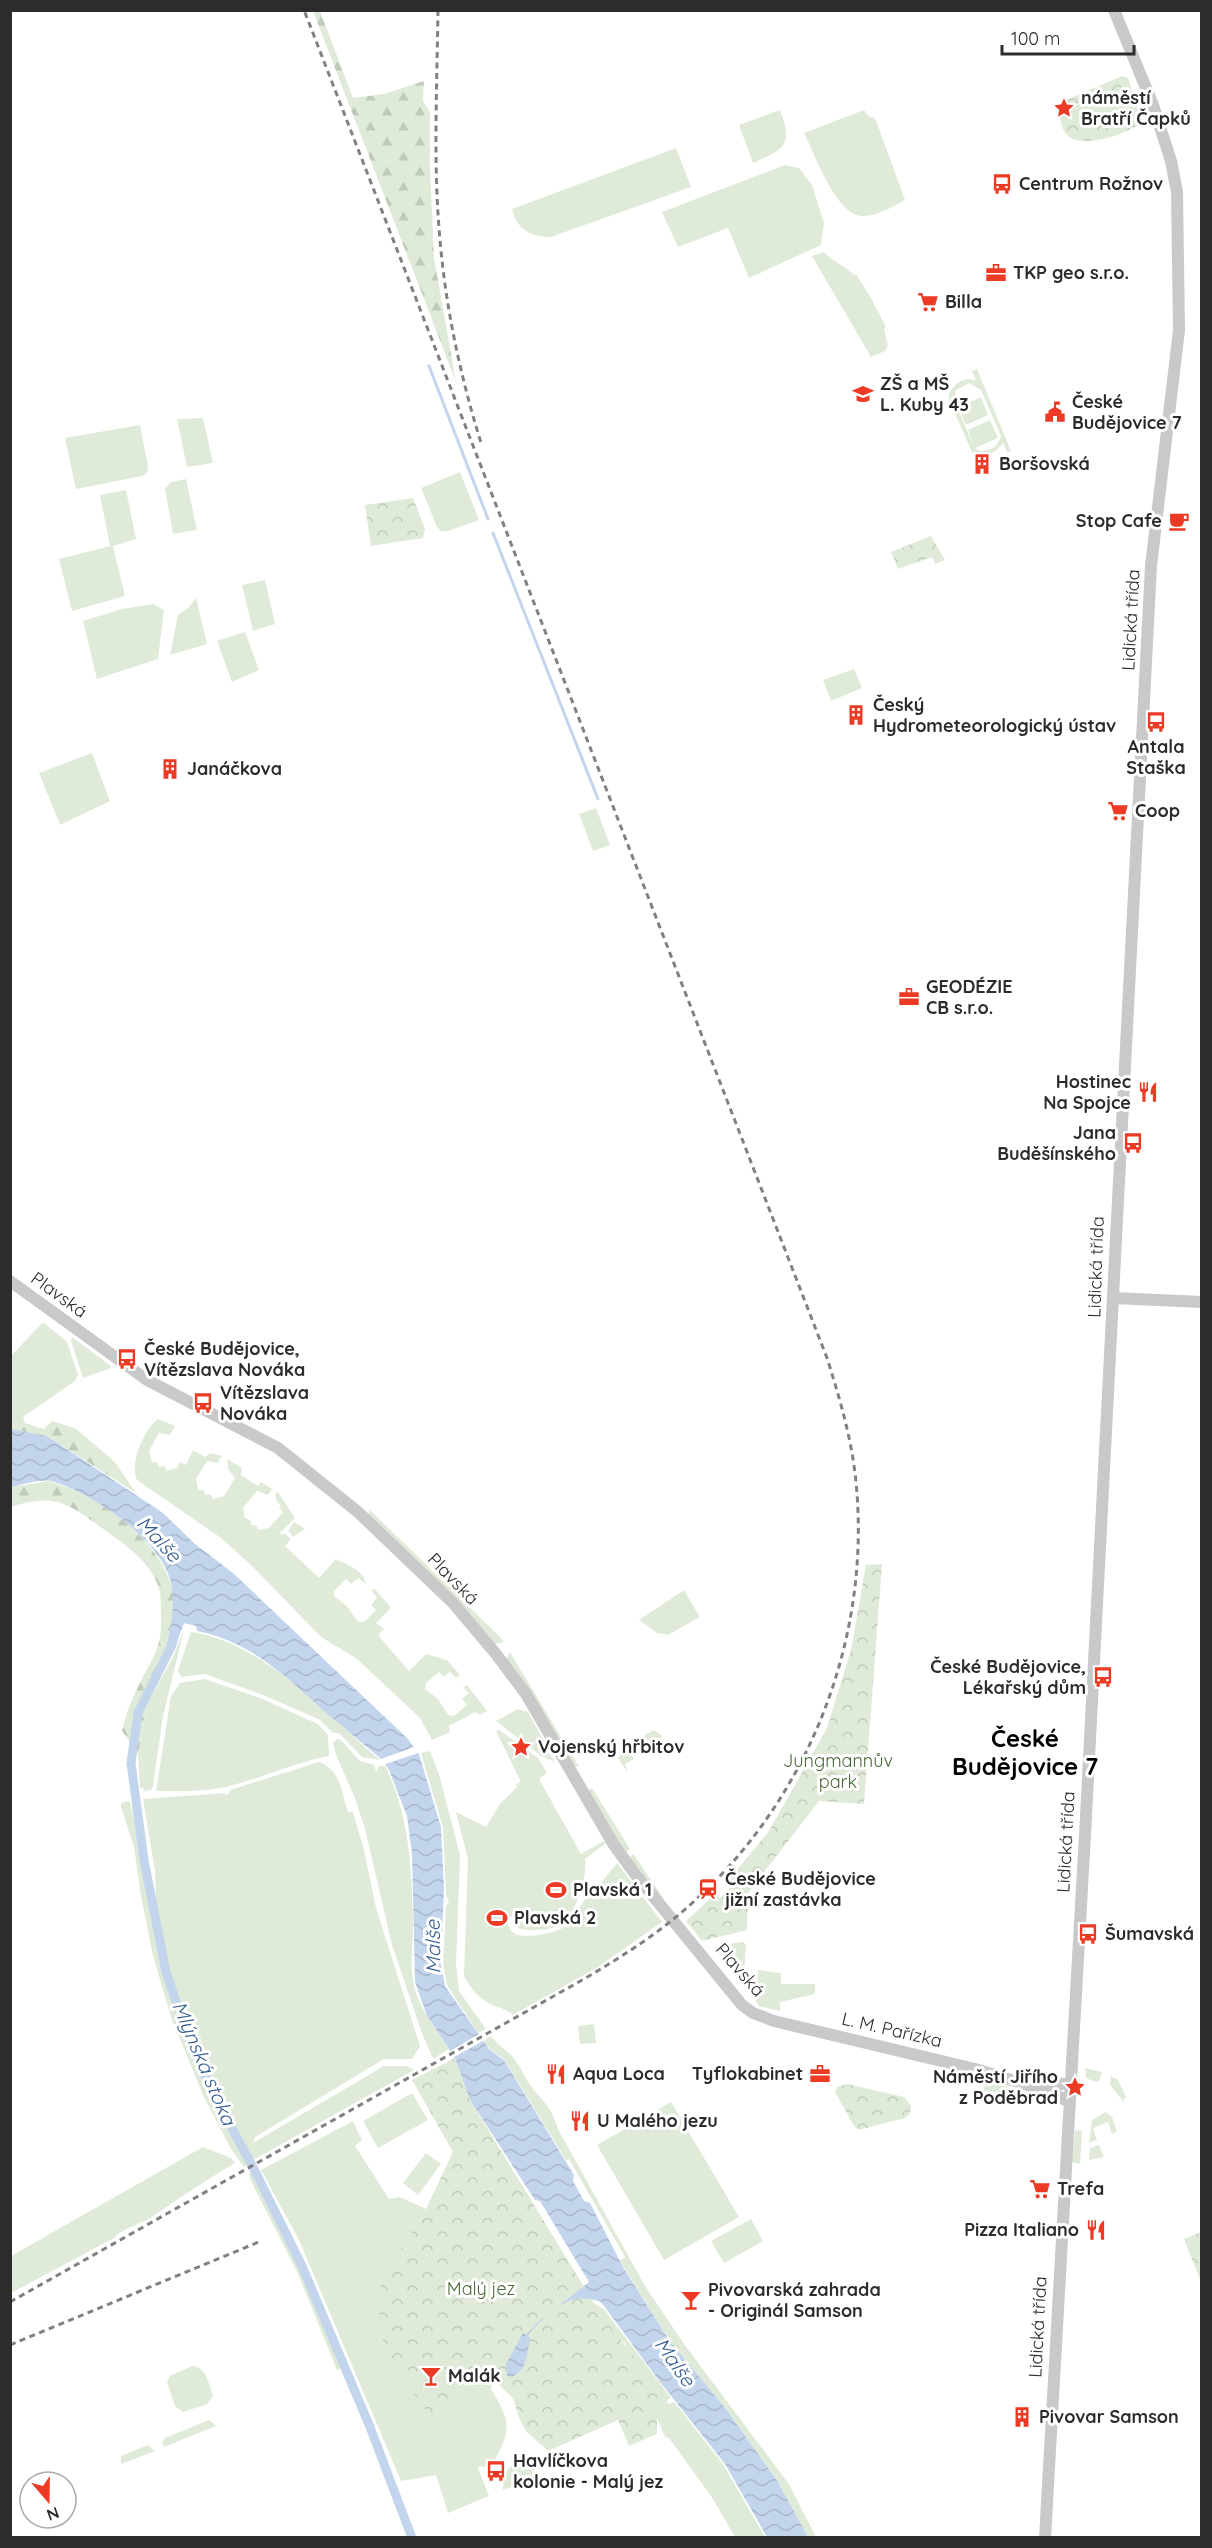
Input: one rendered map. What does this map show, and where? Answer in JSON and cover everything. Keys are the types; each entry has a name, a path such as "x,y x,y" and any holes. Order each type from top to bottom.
{"street":[{"name":"Lidická třída","path":"1045,2538 1151,566 1162,459 1174,383 1179,307 1177,192 1170,152 1114,10"},
{"name":"Plavská","path":"10,1281 147,1380 278,1448 358,1512 453,1603 526,1694 623,1858 742,2005 759,2016"},
{"path":"1113,1298 1202,1302"},
{"name":"L. M. Pařízka","path":"759,2016 953,2063 1051,2092 1069,2102"},
{"path":"1017,2082 1022,2079 1071,2085"}],"green space":[{"path":"313,11 320,11 353,98 384,94 424,81 423,101 430,112 434,258 456,382"},
{"path":"1122,76 1128,78 1142,122 1136,127 1105,139 1083,141 1067,135 1057,104"},
{"path":"780,110 786,132 783,145 779,150 753,163 739,125"},
{"path":"864,110 869,117 875,118 905,200 878,213 861,216 843,205 834,194 804,133"},
{"path":"676,148 691,187 551,237 531,234 521,227 514,216 512,209"},
{"path":"785,165 799,168 812,185 824,223 821,245 749,278 728,228 678,247 662,212"},
{"path":"824,252 854,275 856,274 871,298 886,327 884,328 888,346 885,351 871,357 812,256"},
{"path":"977,369 1011,451 1007,452 1003,443 989,454 981,455 972,452 949,400 949,393 961,381 976,380 972,371","holes":["969,383 981,390 1001,436 993,448 979,451 975,448 998,438 990,420 968,430 974,447 954,400 956,390"]},
{"path":"981,397 988,415 966,425 958,407"},
{"path":"203,418 213,463 187,467 177,419"},
{"path":"140,425 148,466 147,473 142,476 76,489 65,438"},
{"path":"460,472 479,520 448,531 441,531 437,527 421,488"},
{"path":"186,479 197,530 173,534 165,489 171,482"},
{"path":"126,490 136,539 113,546 125,596 72,611 59,559 110,546 100,495"},
{"path":"413,498 425,529 423,538 371,546 365,505"},
{"path":"931,536 945,560 935,564 932,557 898,569 891,552"},
{"path":"265,580 275,624 253,631 242,585"},
{"path":"196,598 207,644 170,655 178,615"},
{"path":"153,604 164,610 158,659 97,679 83,621 122,609"},
{"path":"245,632 259,670 232,682 217,641"},
{"path":"854,669 862,688 831,701 823,680"},
{"path":"92,753 110,801 60,825 39,773"},
{"path":"596,808 610,845 593,851 579,814"},
{"path":"43,1322 67,1342 78,1375 75,1381 23,1417 25,1423 44,1429 11,1425 10,1357"},
{"path":"72,1337 111,1368 83,1378 71,1341"},
{"path":"158,1419 175,1426 170,1435 159,1433 149,1451 152,1462 157,1462 159,1467 164,1466 167,1471 177,1468 180,1462 186,1465 193,1450 205,1457 210,1453 222,1456 218,1463 207,1461 196,1479 198,1490 204,1490 205,1495 210,1494 213,1499 224,1496 235,1478 228,1469 227,1459 242,1468 241,1475 258,1486 261,1482 272,1489 268,1495 257,1491 243,1508 245,1518 250,1520 251,1525 257,1526 258,1530 269,1528 283,1512 279,1508 281,1505 277,1502 275,1495 278,1492 295,1518 279,1534 286,1534 291,1539 285,1546 319,1578 336,1559 362,1575 366,1584 358,1578 351,1584 346,1579 334,1591 334,1596 347,1606 358,1622 364,1622 376,1610 371,1605 377,1598 371,1590 375,1589 391,1608 376,1623 384,1629 378,1635 409,1671 426,1654 447,1660 460,1675 456,1678 450,1672 444,1677 439,1672 426,1683 425,1689 438,1699 448,1715 454,1716 467,1705 462,1699 469,1693 463,1687 467,1685 487,1711 480,1715 475,1712 449,1726 450,1732 432,1740 420,1718 356,1658 321,1637 251,1565 221,1538 137,1480 135,1465 139,1447 148,1430"},
{"path":"52,1421 75,1428 115,1462 136,1493 47,1436 11,1429 10,1425 44,1429"},
{"path":"49,1481 87,1496 120,1518 148,1544 168,1575 173,1591 174,1608 167,1645 172,1645 160,1679 147,1705 138,1754 122,1731 131,1702 159,1641 161,1598 159,1588 149,1569 134,1552 77,1511 58,1502 48,1501 11,1507 11,1487"},
{"path":"369,1509 504,1642 494,1644 369,1516"},
{"path":"294,1522 305,1529 293,1537 288,1531"},
{"name":"Jungmannův park","path":"882,1564 864,1804 819,1801 748,1893 747,1930 702,1941 686,1921 715,1894 720,1898 733,1885 728,1881 769,1831 827,1728 851,1650 866,1565"},
{"path":"684,1590 700,1617 668,1635 657,1633 639,1620"},
{"path":"184,1630 163,1716 153,1786 151,1790 144,1791 140,1788 138,1754 147,1705 173,1657"},
{"path":"191,1632 218,1639 244,1650 269,1665 316,1702 380,1760 362,1757 339,1733 333,1733 320,1720 268,1697 205,1674 181,1677 178,1670"},
{"path":"510,1652 579,1767 572,1765 506,1659"},
{"path":"205,1679 260,1698 318,1724 328,1735 329,1756 221,1788 197,1791 156,1791 171,1696 180,1683"},
{"path":"518,1709 528,1712 553,1761 541,1756 496,1721"},
{"path":"499,1730 538,1758 547,1773 539,1779 581,1854 604,1841 606,1843 585,1859 584,1875 577,1903 561,1924 541,1930 519,1929 511,1916 507,1918 511,1931 515,1934 534,1936 566,1926 588,1895 590,1896 617,1863 662,1922 598,1967 513,2015 480,1997 464,1976 468,1859 456,1812 486,1827 500,1804 517,1787 516,1784 521,1782 496,1731"},
{"path":"654,1730 663,1736 637,1752 631,1743"},
{"path":"337,1739 341,1740 360,1761 374,1765 376,1772 379,1766 385,1766 400,1804 410,1865 413,1906 412,1961 415,1991 423,2009 449,2049 433,2059 392,1945 365,1829 355,1798 336,1755 333,1742"},
{"path":"627,1745 634,1759 625,1764 628,1773 618,1758"},
{"path":"430,1751 439,1774 460,1855 456,1964 459,1991 486,2029 478,2033 447,1985 443,1964 446,1905 449,1903 446,1895 443,1828 421,1753"},
{"path":"319,1762 332,1770 342,1790 348,1812 353,1812 364,1850 376,1908 420,2046 412,2059 384,2059 255,2137 253,2143 384,2066 407,2066 414,2070 253,2160 210,2084 171,1976 156,1902 155,1871 143,1799 225,1793 225,1795 229,1794 230,1790"},
{"path":"592,1788 630,1849 628,1851 624,1851 587,1792"},
{"path":"130,1801 165,1973 174,2004 214,2100 247,2165 244,2167 231,2149 203,2095 171,2017 153,1956 134,1847 121,1807 121,1803"},
{"path":"632,1854 634,1855 664,1899 630,1859"},
{"path":"743,1942 746,1945 743,1986 731,1970 733,1969 727,1960 724,1962 715,1946"},
{"path":"758,1970 781,1973 781,1984 815,1984 815,1994 780,2002 780,2011 759,2006 756,2001"},
{"path":"594,2024 596,2043 580,2044 578,2026"},
{"path":"491,2036 513,2057 531,2086 548,2107 645,2286 684,2344 789,2484 816,2537 808,2537 778,2482 726,2409 669,2340 620,2261 625,2257 569,2159 566,2160 504,2059 483,2041"},
{"name":"Malý jez","path":"455,2058 470,2100 600,2313 657,2386 657,2434 629,2446 618,2420 548,2451 526,2431 513,2398 493,2379 491,2389 462,2385 430,2416 409,2387 418,2377 392,2358 384,2348 379,2321 381,2281 426,2209 453,2152 412,2080"},
{"path":"1085,2068 1102,2072 1099,2081 1086,2078"},
{"path":"1111,2076 1118,2080 1126,2097 1123,2101 1110,2085"},
{"path":"993,2082 1035,2094 1035,2097 983,2094 985,2085"},
{"path":"847,2084 904,2097 911,2106 910,2114 905,2118 859,2130 854,2126 835,2092 837,2087"},
{"path":"412,2093 428,2120 378,2148 363,2121"},
{"path":"671,2102 739,2217 664,2260 597,2145"},
{"path":"1106,2112 1112,2117 1117,2132 1112,2134 1108,2122 1093,2128 1097,2140 1089,2143 1092,2120"},
{"path":"353,2121 362,2140 355,2146 389,2199 400,2197 426,2209 381,2281 381,2334 384,2347 392,2358 462,2385 491,2389 506,2420 507,2429 502,2446 490,2468 480,2466 478,2468 489,2496 448,2513 436,2475 401,2481 299,2240 261,2170"},
{"path":"1075,2130 1082,2131 1080,2164 1072,2162"},
{"path":"1099,2145 1104,2157 1089,2160 1090,2148"},
{"path":"203,2147 231,2158 235,2163 150,2218 11,2293 11,2256"},
{"path":"426,2153 441,2164 418,2195 403,2183"},
{"path":"252,2172 290,2247 342,2368 337,2370 298,2274 250,2179 249,2174"},
{"path":"751,2219 763,2241 724,2263 711,2241"},
{"path":"1201,2232 1201,2282 1184,2239"},
{"path":"587,2300 604,2309 671,2398 667,2400 668,2404 674,2402 723,2464 765,2537 735,2537 713,2499 669,2438 665,2437 625,2343 614,2334"},
{"path":"192,2366 204,2372 213,2396 207,2404 183,2412 175,2406 167,2382 170,2376"},
{"path":"209,2420 216,2426 164,2447 162,2442 165,2438"},
{"path":"148,2445 155,2451 121,2464 121,2456"},
{"path":"522,2461 528,2462 531,2466 531,2478 514,2483 514,2486 503,2490 507,2471"}],"water":[{"name":"Malše","path":"11,1429 47,1436 163,1513 195,1544 233,1573 407,1738 419,1754 441,1827 444,1888 441,1964 445,1986 489,2049 504,2060 574,2175 573,2181 584,2201 590,2203 623,2267 669,2340 726,2409 778,2482 808,2537 767,2537 725,2464 601,2302 590,2299 571,2300 554,2309 589,2282 540,2201 535,2200 470,2100 455,2058 427,2016 415,1982 412,1853 407,1816 389,1770 381,1759 281,1673 250,1651 216,1636 197,1631 196,1626 184,1623 176,1645 167,1645 173,1607 172,1587 166,1569 157,1555 146,1541 116,1515 66,1486 51,1481 36,1481 11,1487"},
{"path":"554,2309 528,2336 530,2338 527,2355 521,2370 512,2377 507,2376 506,2364 523,2333 526,2335"}],"pier":[{"path":"417,1746 421,1752 383,1765 381,1759"},
{"path":"481,2033 485,2040 452,2058 448,2052"}],"waterway":[{"path":"429,366 488,519"},
{"path":"493,533 598,799"},
{"name":"Mlýnská stoka","path":"174,1634 172,1645 138,1713 131,1763 144,1860 166,1972 190,2042 213,2093 302,2266 370,2427 412,2538"}],"railway":[{"path":"10,2302 584,1979 618,1959 671,1921 718,1878 759,1830 793,1777 820,1720 841,1661 853,1599 858,1536 855,1473 844,1415 827,1358 304,10"},
{"path":"438,10 436,154 440,240 455,344 482,446"},
{"path":"10,2345 261,2241"}],"place":[{"name":"náměstí Bratří Čapků","path":"1064,108"},
{"name":"Centrum Rožnov","path":"1002,184"},
{"name":"TKP geo s.r.o.","path":"996,273"},
{"name":"Billa","path":"928,302"},
{"name":"ZŠ a MŠ L. Kuby 43","path":"863,394"},
{"name":"České Budějovice 7","path":"1055,412"},
{"name":"Boršovská","path":"982,464"},
{"name":"Stop Cafe","path":"1179,521"},
{"name":"Český Hydrometeorologický ústav","path":"856,715"},
{"name":"Antala Staška","path":"1156,722"},
{"name":"Janáčkova","path":"170,769"},
{"name":"Coop","path":"1118,811"},
{"name":"GEODÉZIE CB s.r.o.","path":"909,997"},
{"name":"Hostinec Na Spojce","path":"1148,1092"},
{"name":"Jana Buděšínského","path":"1133,1143"},
{"name":"České Budějovice, Vítězslava Nováka","path":"127,1359"},
{"name":"Vítězslava Nováka","path":"203,1403"},
{"name":"České Budějovice, Lékařský dům","path":"1103,1677"},
{"name":"Vojenský hřbitov","path":"521,1747"},
{"name":"České Budějovice jižní zastávka","path":"708,1889"},
{"name":"Plavská 1","path":"556,1890"},
{"name":"Plavská 2","path":"497,1918"},
{"name":"Šumavská","path":"1088,1934"},
{"name":"Aqua Loca","path":"556,2074"},
{"name":"Tyflokabinet","path":"820,2074"},
{"name":"Náměstí Jiřího z Poděbrad","path":"1075,2087"},
{"name":"U Malého jezu","path":"580,2121"},
{"name":"Trefa","path":"1040,2189"},
{"name":"Pizza Italiano","path":"1096,2230"},
{"name":"Pivovarská zahrada - Originál Samson","path":"691,2300"},
{"name":"Malák","path":"431,2376"},
{"name":"Pivovar Samson","path":"1022,2417"},
{"name":"Havlíčkova kolonie - Malý jez","path":"496,2471"}],"district":[{"name":"České Budějovice 7","path":"1025,1753"}]}
